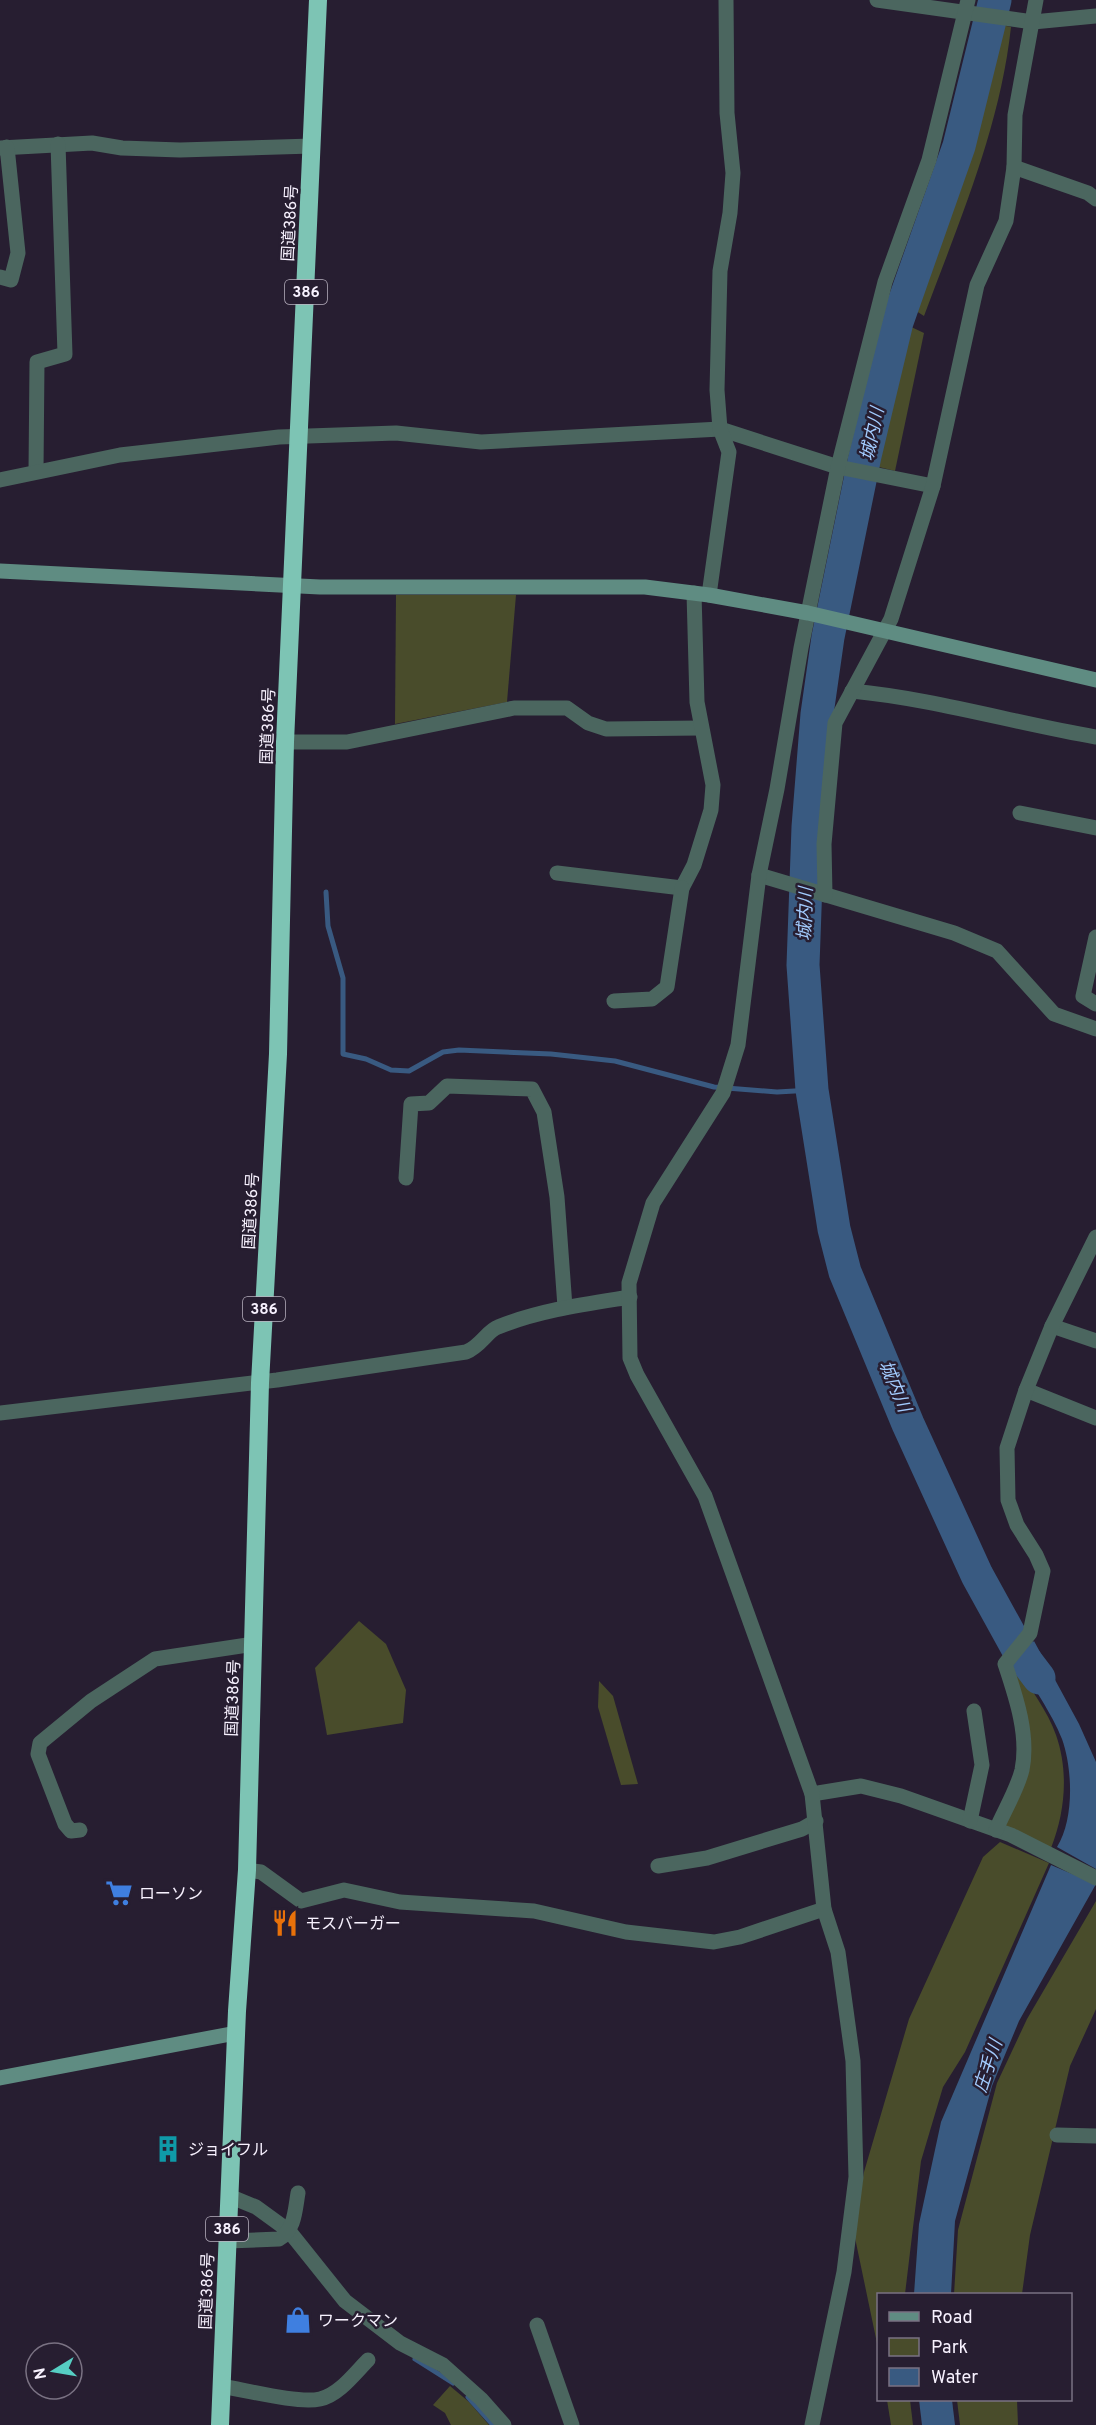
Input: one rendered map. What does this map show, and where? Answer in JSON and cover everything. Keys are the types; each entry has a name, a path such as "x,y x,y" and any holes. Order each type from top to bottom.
{"highway":[{"name":"国道386号","path":"220,2425 236,2034 247,1870 260,1383 278,1054 285,742 318,0"}],"street":[{"path":"614,1001 652,999 667,987 682,888 694,865 711,810 713,785 697,702 701,594 729,452 720,429 717,390 720,271 730,213 733,173 727,113 726,0"},
{"path":"877,0 971,10 1033,22 1096,16"},
{"path":"822,894 835,723 891,619 933,486 977,285 1006,220 1014,167 1015,115 1036,0"},
{"path":"812,2425 844,2272 856,2177 853,2061 838,1952 824,1909 812,1794 705,1496 637,1375 630,1358 629,1283 653,1203 726,1086 738,1044 759,875 838,467 885,282 929,160 971,10"},
{"path":"0,277 11,280 18,253 3,148 92,143 122,148 180,150 312,146"},
{"path":"36,471 37,362 65,354 58,144"},
{"path":"1014,167 1088,193 1096,199"},
{"path":"0,480 128,454 279,437 385,433 481,442 720,429 838,467 933,486"},
{"path":"0,571 293,585 645,587 701,594 808,613 1096,680"},
{"path":"852,691 902,696 1042,728 1096,737"},
{"path":"285,742 347,742 514,708 567,708 588,723 606,729 701,728"},
{"path":"1020,813 1096,828"},
{"path":"557,873 682,888"},
{"path":"759,875 954,933 997,951 1054,1014 1096,1029"},
{"path":"1096,937 1083,996 1096,1004"},
{"path":"406,1178 411,1104 429,1103 447,1086 532,1089 544,1112 546,1123 557,1197 566,1307"},
{"path":"996,1830 1022,1771 1024,1743 1015,1695 1005,1664 1030,1633 1043,1571 1017,1525 1008,1500 1005,1480 1006,1449 1026,1390 1052,1326 1095,1243"},
{"path":"0,1413 260,1383 472,1350 495,1327 566,1307 630,1297"},
{"path":"1052,1326 1096,1341"},
{"path":"1026,1390 1096,1418"},
{"path":"80,1830 71,1831 65,1824 38,1754 40,1743 91,1701 155,1659 254,1644"},
{"path":"970,1821 982,1765 974,1711"},
{"path":"812,1794 861,1786 901,1796 1011,1835 1096,1878"},
{"path":"658,1866 707,1858 802,1829 816,1821"},
{"path":"247,1870 261,1872 301,1900 344,1890 400,1902 534,1911 626,1932 714,1942 740,1937 824,1909"},
{"path":"0,2078 236,2034"},
{"path":"1057,2135 1096,2136"},
{"path":"285,2235 293,2222 298,2193"},
{"path":"229,2196 256,2207 285,2235 345,2301 400,2343 443,2365 481,2399 504,2425"},
{"path":"227,2241 285,2235"},
{"path":"537,2325 573,2425"},
{"path":"221,2386 286,2397 321,2399 338,2389 368,2360"}],"green space":[{"path":"997,24 1011,27 998,102 964,210 924,316 913,309 971,132"},
{"path":"907,325 924,333 895,471 875,466"},
{"path":"396,595 516,595 507,702 395,724"},
{"path":"359,1621 386,1644 406,1690 403,1723 327,1735 315,1668"},
{"path":"1015,1663 1048,1717 1056,1735 1063,1763 1062,1807 1051,1848 1005,1826 1025,1776 1013,1671"},
{"path":"599,1681 613,1696 638,1784 621,1785 598,1707"},
{"path":"1000,1842 1049,1863 965,2052 943,2087 921,2161 905,2293 877,2293 877,2343 854,2233 864,2172 909,2019 983,1857"},
{"path":"1096,1901 1096,2009 1070,2066 1030,2235 1022,2293 954,2293 958,2230 997,2083 1027,2019"},
{"path":"450,2386 469,2402 489,2425 451,2425 445,2413 433,2405"},
{"path":"887,2401 910,2401 913,2425 891,2425"},
{"path":"957,2401 1017,2401 1018,2425 960,2425"}],"water":[{"path":"1034,1641 1079,1724 1096,1762 1096,1869 1057,1847 1063,1836 1069,1809 1070,1780 1062,1739 1016,1658"},
{"name":"庄手川","path":"1051,1865 1096,1884 1019,2021 992,2086 955,2221 951,2293 914,2293 919,2224 941,2122"},
{"path":"919,2401 952,2401 955,2425 922,2425"}],"waterway":[{"name":"城内川","path":"995,0 959,146 897,322 865,456 828,637 817,714 808,827 803,965 812,1090 834,1229 845,1272 908,1424 977,1575 1020,1653 1039,1678"},
{"path":"326,892 328,926 343,978 343,1054 366,1059 391,1070 409,1071 443,1052 459,1050 551,1054 615,1061 714,1087 777,1092 812,1090"},
{"path":"415,2359 453,2383"},
{"path":"468,2397 493,2425"}],"place":[{"name":"ローソン","path":"119,1893"},
{"name":"モスバーガー","path":"285,1923"},
{"name":"ジョイフル","path":"168,2149"},
{"name":"ワークマン","path":"298,2320"}]}
